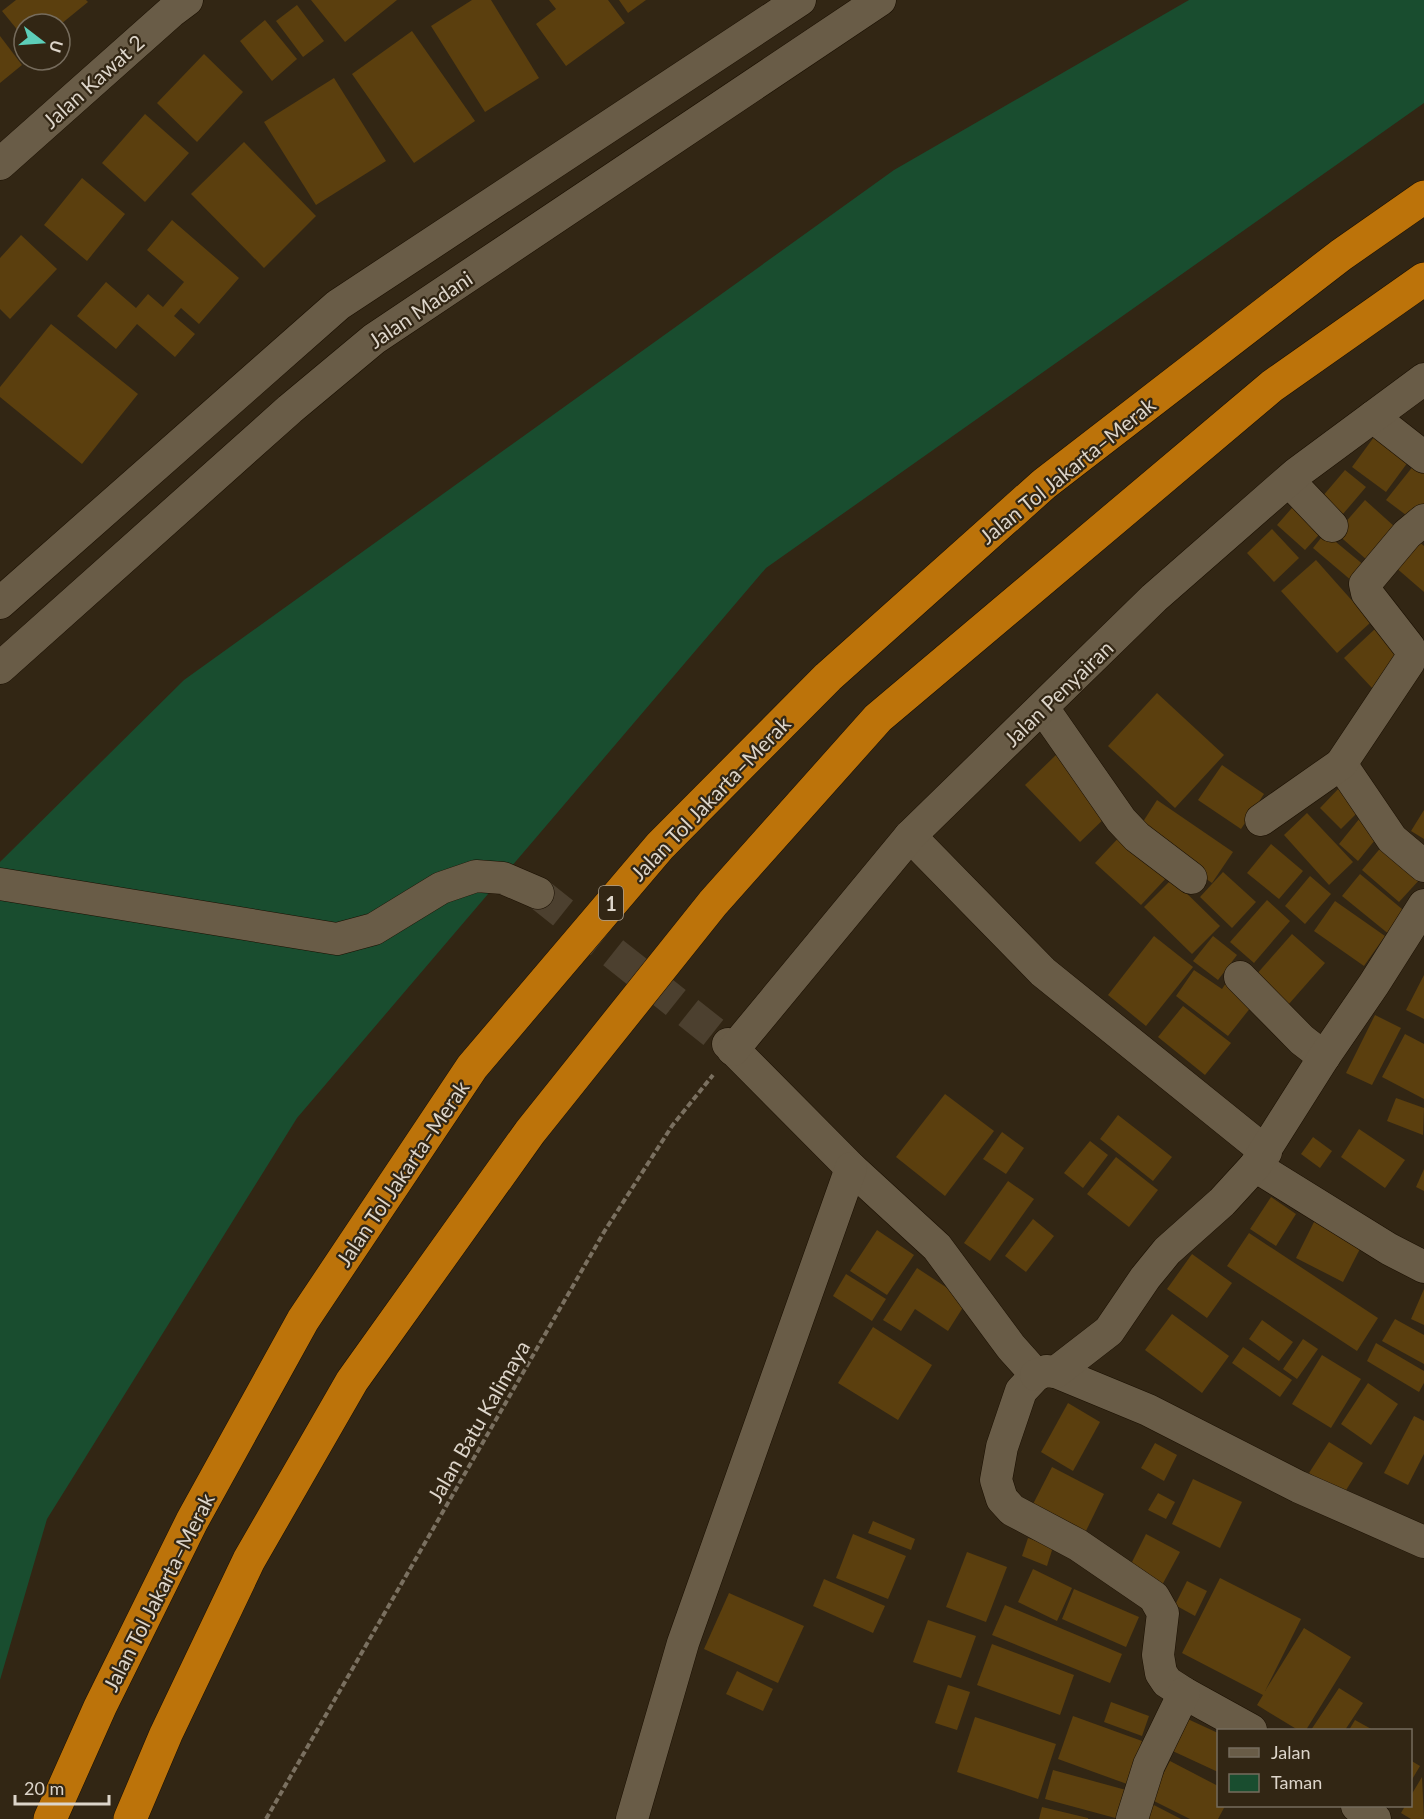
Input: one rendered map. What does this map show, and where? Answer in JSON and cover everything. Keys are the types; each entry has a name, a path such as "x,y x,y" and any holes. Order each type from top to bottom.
{"highway":[{"name":"Jalan Tol Jakarta–Merak","path":"50,1819 100,1707 192,1521 303,1320 472,1067 660,846 828,677 1044,484 1341,255 1424,197"},
{"path":"130,1819 166,1734 249,1560 352,1381 530,1132 713,903 878,718 1272,386 1424,279"}],"street":[{"name":"Jalan Kawat 2","path":"0,164 187,0"},
{"path":"1,601 338,306 800,0"},
{"name":"Jalan Madani","path":"0,668 290,409 374,339 880,0"},
{"name":"Jalan Penyairan","path":"731,1047 910,836 1154,598 1289,481 1424,379"},
{"path":"1373,417 1424,457"},
{"path":"1289,481 1332,526"},
{"path":"1262,820 1341,764 1409,662 1412,653 1409,647 1367,593 1365,584 1407,534 1424,520"},
{"path":"1043,708 1121,820 1137,837 1191,878"},
{"path":"1341,764 1392,839 1424,866"},
{"path":"910,836 1043,972 1261,1159 1389,1249 1424,1267"},
{"path":"0,884 338,939 374,929 441,888 476,876 503,878 538,893"},
{"path":"1247,1729 1167,1682 1161,1673 1158,1655 1163,1613 1154,1597 1078,1545 1012,1510 1002,1499 996,1480 1002,1447 1021,1391 1109,1331 1145,1278 1167,1251 1222,1202 1261,1159 1324,1057 1374,984 1424,904"},
{"path":"1240,977 1293,1032 1324,1057"},
{"path":"731,1047 851,1168 937,1247 1011,1347 1046,1373 1148,1410 1299,1487 1424,1542"},
{"path":"632,1819 683,1643 851,1168"},
{"path":"1132,1819 1149,1765 1184,1693"}],"path":[{"name":"Jalan Batu Kalimaya","path":"266,1819 604,1232 672,1126 731,1047"}],"green space":[{"path":"1189,0 1424,0 1424,103 766,568 297,1118 47,1519 0,1680 0,862 184,680 894,170"}],"building":[{"path":"16,0 86,0 88,2 72,15 72,12 12,12 12,23 2,11"},
{"path":"311,0 397,0 345,42"},
{"path":"472,0 491,0 539,78 485,112 431,26"},
{"path":"549,0 608,0 625,23 566,66 536,24 556,9"},
{"path":"619,0 646,0 628,13"},
{"path":"297,5 324,41 303,57 276,21"},
{"path":"265,20 297,59 272,81 240,41"},
{"path":"412,31 475,121 414,163 352,74"},
{"path":"0,36 12,52 13,72 0,83"},
{"path":"204,54 243,92 197,142 157,103"},
{"path":"334,78 386,161 316,205 264,122"},
{"path":"145,114 189,153 145,202 102,163"},
{"path":"244,142 316,216 264,268 191,194"},
{"path":"82,178 125,214 87,261 44,225"},
{"path":"172,220 239,278 199,324 181,308 174,316 195,334 175,357 137,324 116,349 77,316 106,282 136,308 148,294 163,307 184,282 147,250"},
{"path":"21,235 57,269 10,319 0,309 0,258"},
{"path":"51,324 138,394 82,464 0,397 0,387"},
{"path":"1374,437 1408,462 1386,492 1352,467"},
{"path":"1414,465 1424,472 1424,508 1414,521 1386,500"},
{"path":"1345,470 1366,487 1337,521 1316,504"},
{"path":"1365,500 1395,527 1367,560 1336,533"},
{"path":"1298,501 1326,527 1305,550 1277,525"},
{"path":"1272,529 1299,558 1274,582 1247,553"},
{"path":"1325,533 1365,566 1352,581 1313,548"},
{"path":"1416,539 1424,546 1424,592 1394,566"},
{"path":"1316,560 1371,622 1337,653 1281,591"},
{"path":"1376,628 1406,659 1373,689 1344,658"},
{"path":"1157,693 1224,755 1175,808 1108,746"},
{"path":"1056,755 1111,812 1080,842 1025,785"},
{"path":"1222,765 1264,794 1241,829 1198,800"},
{"path":"1342,785 1363,807 1341,829 1320,808"},
{"path":"1157,800 1233,852 1212,883 1137,831"},
{"path":"1424,810 1424,839 1411,831"},
{"path":"1307,813 1353,862 1329,885 1284,835"},
{"path":"1360,818 1379,835 1358,861 1339,844"},
{"path":"1123,833 1169,875 1141,905 1095,863"},
{"path":"1271,844 1303,871 1279,899 1247,873"},
{"path":"1383,845 1421,878 1399,902 1362,870"},
{"path":"1223,872 1256,902 1232,928 1200,897"},
{"path":"1360,874 1408,914 1390,935 1342,896"},
{"path":"1310,876 1331,894 1305,924 1285,906"},
{"path":"1172,879 1220,926 1192,954 1144,907"},
{"path":"1267,900 1290,921 1254,963 1230,942"},
{"path":"1335,901 1385,936 1364,966 1314,931"},
{"path":"1292,934 1325,963 1288,1005 1255,976"},
{"path":"1154,936 1193,967 1146,1026 1108,995"},
{"path":"1213,936 1237,955 1218,980 1193,961"},
{"path":"1194,970 1222,989 1228,980 1255,1002 1228,1036 1176,996"},
{"path":"1424,975 1424,1019 1406,1010"},
{"path":"1183,1006 1231,1043 1205,1075 1158,1037"},
{"path":"1375,1015 1401,1028 1372,1085 1346,1073"},
{"path":"1405,1034 1424,1044 1424,1099 1382,1077"},
{"path":"945,1094 994,1131 945,1196 896,1157"},
{"path":"1396,1098 1424,1108 1423,1135 1387,1121"},
{"path":"1118,1115 1172,1157 1153,1181 1100,1139"},
{"path":"1359,1129 1405,1160 1385,1188 1341,1157"},
{"path":"1002,1132 1024,1148 1006,1174 983,1159"},
{"path":"1313,1137 1332,1151 1320,1168 1301,1154"},
{"path":"1090,1141 1108,1155 1083,1188 1064,1173"},
{"path":"1116,1157 1158,1190 1129,1227 1087,1194"},
{"path":"1424,1169 1424,1191 1416,1187"},
{"path":"1008,1181 1034,1199 990,1261 964,1243"},
{"path":"1271,1197 1296,1214 1276,1246 1250,1229"},
{"path":"1318,1214 1365,1239 1343,1282 1296,1258"},
{"path":"1033,1219 1054,1236 1026,1272 1005,1256"},
{"path":"877,1230 914,1255 887,1295 850,1271"},
{"path":"1249,1233 1378,1318 1357,1351 1227,1266"},
{"path":"1192,1254 1232,1283 1207,1318 1167,1289"},
{"path":"917,1268 967,1301 948,1331 915,1309 901,1331 883,1320"},
{"path":"846,1274 886,1299 872,1321 833,1296"},
{"path":"1424,1289 1424,1325 1411,1319"},
{"path":"1172,1314 1229,1356 1202,1393 1145,1350"},
{"path":"1395,1319 1424,1335 1424,1364 1382,1341"},
{"path":"1262,1320 1293,1342 1279,1361 1249,1339"},
{"path":"873,1327 932,1365 898,1420 838,1383"},
{"path":"1303,1339 1318,1349 1297,1379 1283,1369"},
{"path":"1376,1343 1424,1371 1424,1383 1419,1392 1367,1361"},
{"path":"1243,1347 1292,1380 1280,1397 1232,1363"},
{"path":"1322,1355 1361,1379 1331,1428 1292,1404"},
{"path":"1368,1383 1398,1404 1371,1445 1341,1424"},
{"path":"1068,1403 1100,1422 1073,1471 1041,1452"},
{"path":"1414,1416 1424,1421 1424,1454 1408,1485 1384,1473"},
{"path":"1329,1442 1363,1463 1343,1495 1309,1473"},
{"path":"1155,1443 1177,1455 1164,1481 1141,1468"},
{"path":"1052,1467 1104,1494 1083,1537 1030,1510"},
{"path":"1193,1479 1242,1502 1220,1548 1172,1524"},
{"path":"1158,1493 1175,1502 1166,1519 1148,1510"},
{"path":"873,1521 915,1539 911,1550 868,1533"},
{"path":"853,1534 906,1556 888,1599 836,1578"},
{"path":"1146,1534 1180,1552 1161,1587 1128,1570"},
{"path":"1028,1538 1053,1547 1047,1566 1022,1556"},
{"path":"967,1552 1007,1567 986,1622 946,1607"},
{"path":"1033,1569 1072,1588 1057,1621 1018,1602"},
{"path":"1220,1578 1301,1619 1265,1691 1304,1628 1351,1657 1307,1729 1296,1729 1257,1705 1263,1695 1182,1653"},
{"path":"824,1579 885,1606 873,1633 813,1606"},
{"path":"1187,1581 1207,1591 1195,1616 1175,1605"},
{"path":"1074,1589 1139,1617 1126,1647 1062,1619"},
{"path":"729,1593 804,1626 778,1683 704,1649"},
{"path":"1005,1605 1122,1654 1110,1683 992,1635"},
{"path":"928,1620 976,1636 961,1678 913,1662"},
{"path":"992,1644 1074,1675 1060,1715 977,1685"},
{"path":"737,1671 773,1689 763,1711 726,1694"},
{"path":"948,1685 970,1692 957,1730 935,1723"},
{"path":"1339,1688 1363,1703 1346,1729 1312,1729"},
{"path":"1111,1702 1149,1716 1142,1736 1104,1722"},
{"path":"1179,1715 1217,1733 1217,1772 1164,1747"},
{"path":"1073,1716 1142,1741 1127,1784 1058,1759"},
{"path":"975,1717 1056,1744 1038,1799 957,1772"},
{"path":"1355,1720 1371,1729 1350,1729"},
{"path":"1170,1761 1217,1785 1217,1807 1224,1807 1218,1819 1190,1819 1150,1799"},
{"path":"1412,1761 1420,1766 1412,1780"},
{"path":"1053,1770 1126,1790 1119,1819 1045,1799"},
{"path":"1422,1777 1424,1819 1411,1819 1401,1813 1404,1807 1412,1807 1412,1794"},
{"path":"1150,1803 1181,1819 1141,1819"},
{"path":"1042,1807 1088,1818 1088,1819 1039,1819"}],"tunnel":[{"path":"538,893 728,1044"}]}
